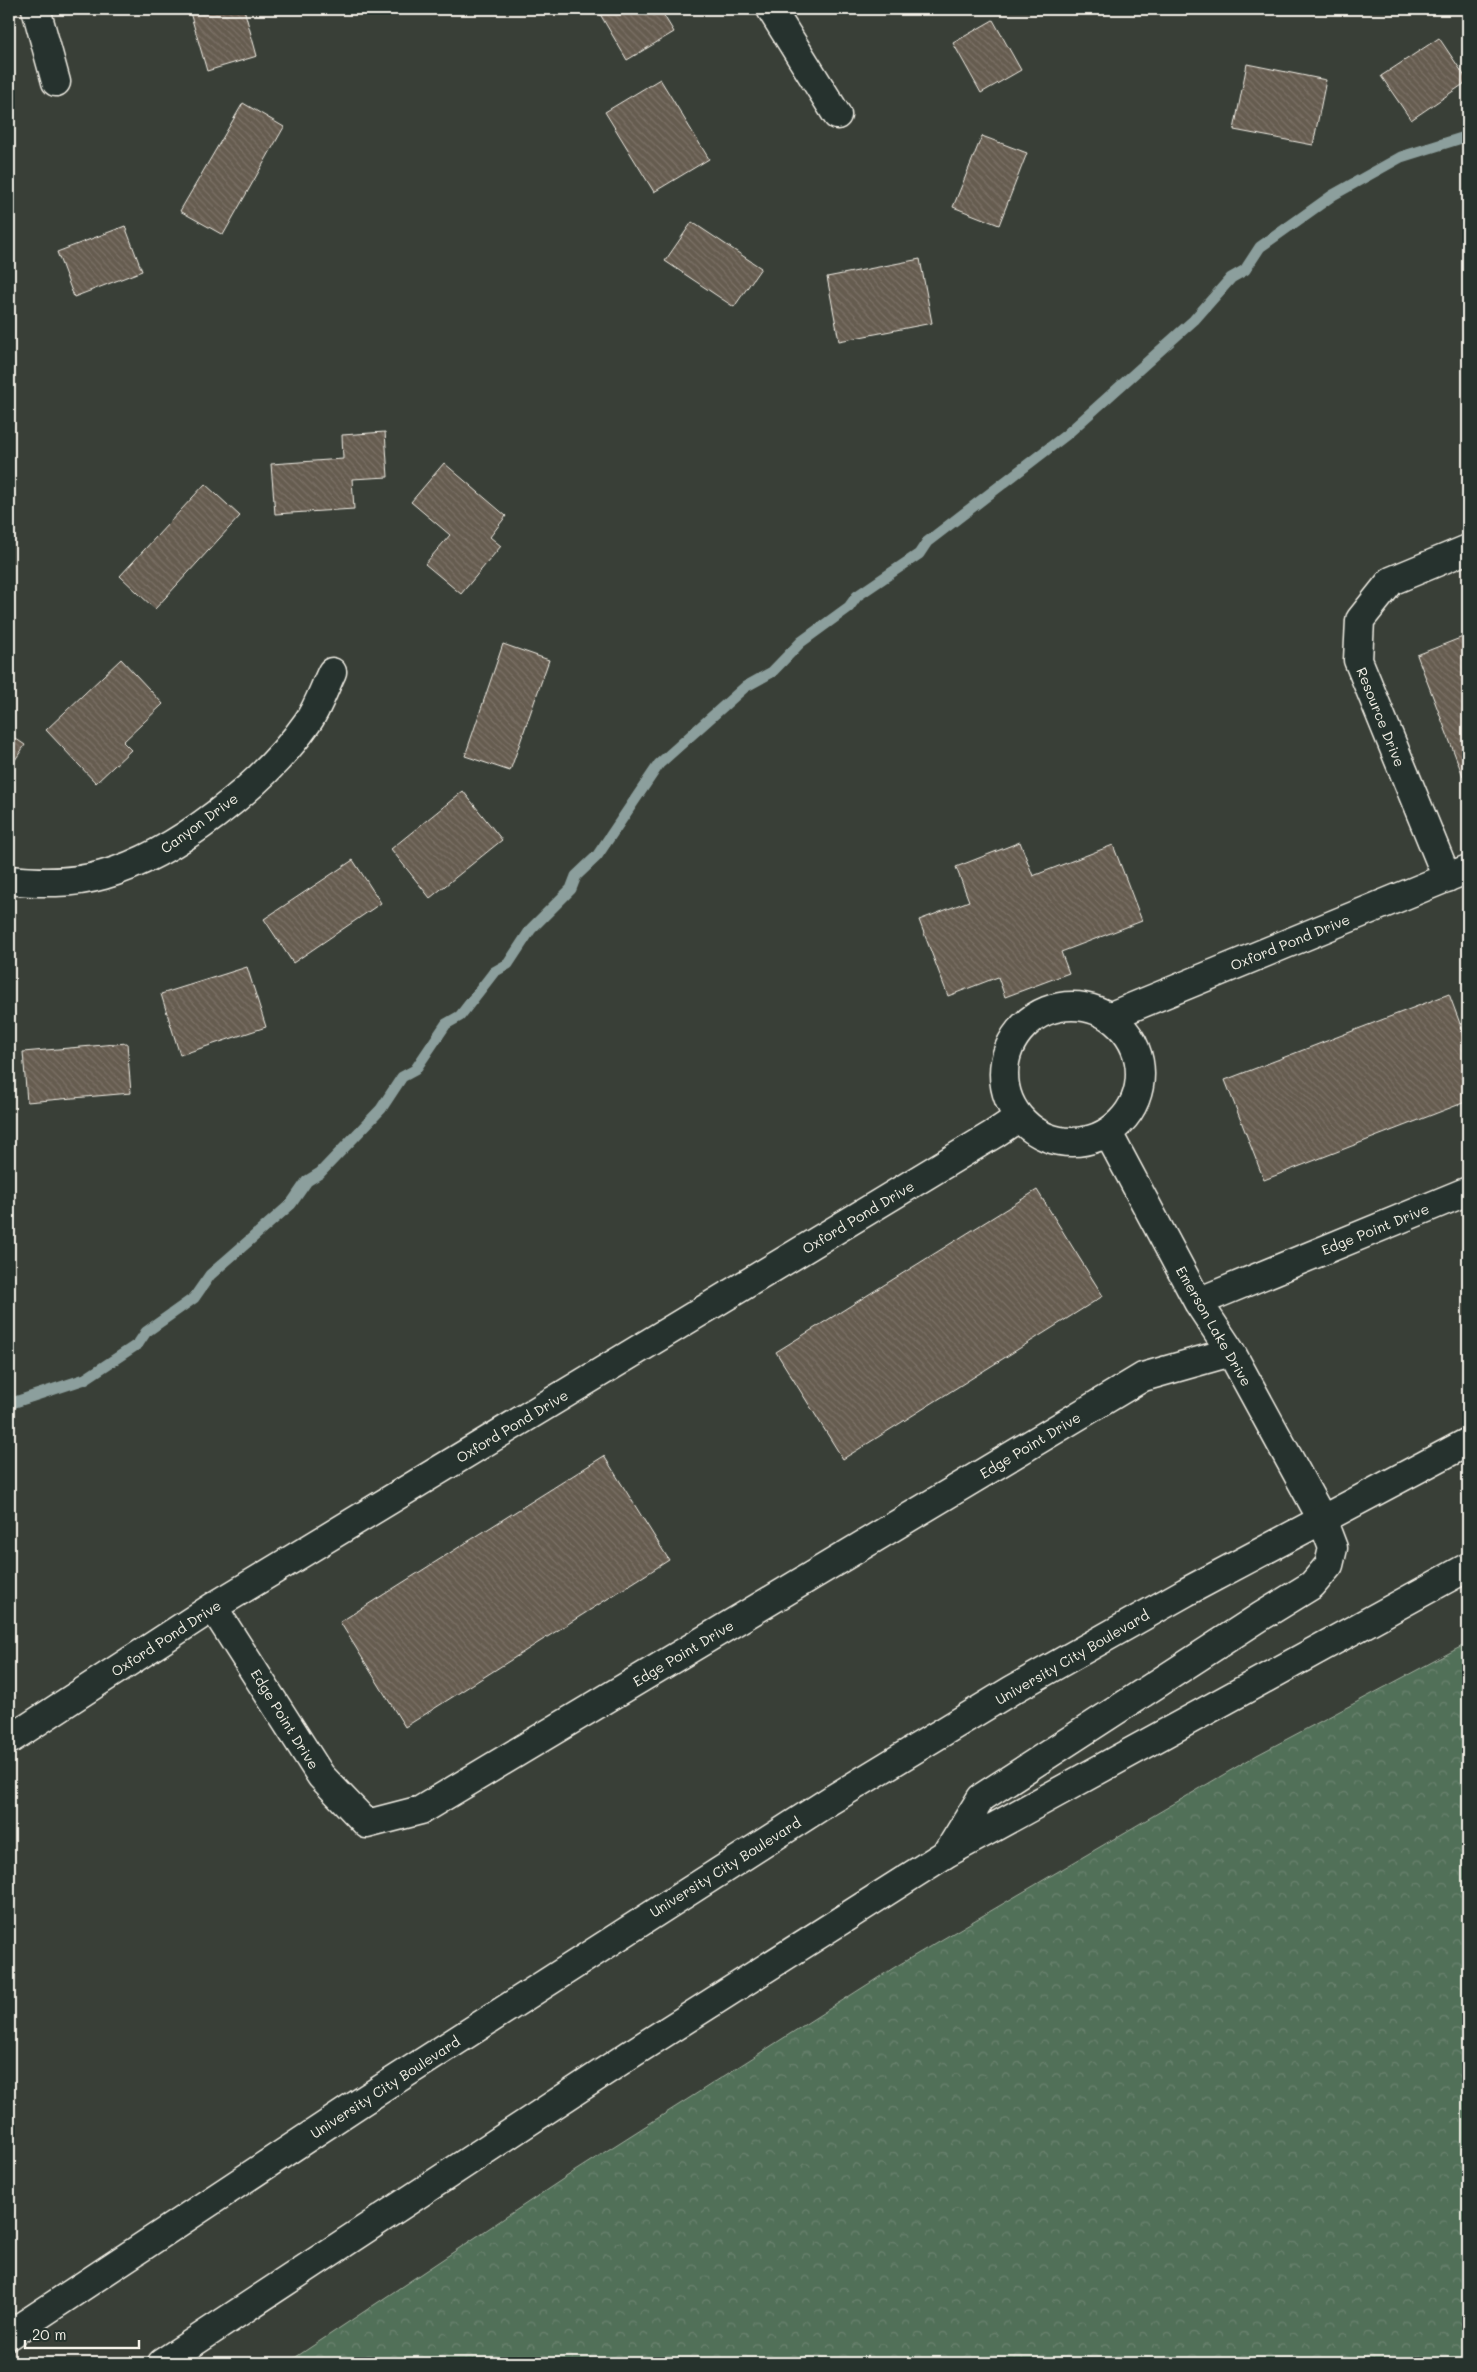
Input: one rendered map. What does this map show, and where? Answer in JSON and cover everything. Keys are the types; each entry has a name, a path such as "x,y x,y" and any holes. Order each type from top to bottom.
{"street":[{"path":"36,9 56,82"},
{"path":"771,9 837,115"},
{"name":"Resource Drive","path":"1457,874 1358,660 1360,620 1391,581 1468,549"},
{"name":"Canyon Drive","path":"9,880 49,883 101,876 126,868 165,849 215,814 276,762 308,722 332,672"},
{"name":"Oxford Pond Drive","path":"1111,1016 1457,874"},
{"path":"1078,1004 1111,1016 1138,1053 1140,1087 1132,1108 1108,1133 1098,1138 1054,1141 1018,1118 1002,1074 1017,1031 1055,1006 1078,1004"},
{"name":"Oxford Pond Drive","path":"9,1740 213,1607 1018,1118"},
{"name":"Emerson Lake Drive","path":"947,1853 981,1798 1312,1585 1330,1566 1333,1548 1322,1519 1231,1352 1198,1302 1108,1133"},
{"name":"Edge Point Drive","path":"1198,1302 1468,1191"},
{"name":"Edge Point Drive","path":"213,1607 320,1776 367,1824 421,1810 1143,1377 1231,1352"},
{"name":"University City Boulevard","path":"9,2335 369,2097 831,1800 1012,1690 1186,1592 1468,1442"},
{"path":"162,2363 631,2054 947,1853 1468,1567"}],"green space":[{"path":"1468,1643 1468,2363 287,2363 575,2171 895,1967 1257,1755"}],"building":[{"path":"189,9 244,9 257,56 207,71"},
{"path":"597,9 660,9 674,32 627,60"},
{"path":"1462,9 1468,9 1468,19"},
{"path":"993,20 1021,70 981,93 953,43"},
{"path":"1439,38 1468,81 1411,120 1381,76"},
{"path":"1247,64 1326,80 1313,145 1234,130"},
{"path":"660,79 709,159 654,192 605,112"},
{"path":"243,103 284,127 223,235 180,211"},
{"path":"982,136 1027,153 999,225 953,207"},
{"path":"692,222 761,268 734,307 665,261"},
{"path":"125,226 142,271 74,297 57,252"},
{"path":"920,259 932,323 839,341 827,277"},
{"path":"385,432 388,477 352,479 354,509 275,514 271,464 343,459 342,435"},
{"path":"444,463 506,516 490,537 501,546 461,594 425,564 450,535 411,502"},
{"path":"205,484 240,516 155,609 120,576"},
{"path":"1468,635 1468,774 1463,776 1417,655"},
{"path":"503,644 549,660 510,771 465,756"},
{"path":"121,659 163,704 123,742 131,750 96,783 46,730"},
{"path":"9,734 25,745 9,769"},
{"path":"463,791 502,840 430,898 391,849"},
{"path":"1020,842 1033,876 1113,845 1142,921 1061,952 1069,973 1005,997 998,977 948,996 919,920 969,901 956,867"},
{"path":"353,860 381,903 293,963 264,919"},
{"path":"247,967 266,1027 180,1055 161,994"},
{"path":"1449,994 1468,1045 1468,1101 1264,1180 1225,1080"},
{"path":"127,1043 131,1093 27,1102 23,1052"},
{"path":"1037,1190 1103,1296 843,1459 776,1352"},
{"path":"604,1456 669,1560 405,1727 340,1622"}],"waterway":[{"path":"9,1404 85,1379 138,1344 146,1332 194,1298 210,1275 291,1204 307,1181 320,1173 381,1109 402,1077 415,1070 446,1024 460,1016 494,972 508,964 531,929 571,889 576,876 597,856 659,764 745,687 772,672 801,642 849,607 857,596 919,554 927,542 1066,435 1194,320 1231,278 1245,270 1260,247 1333,195 1401,157 1468,136"}]}
